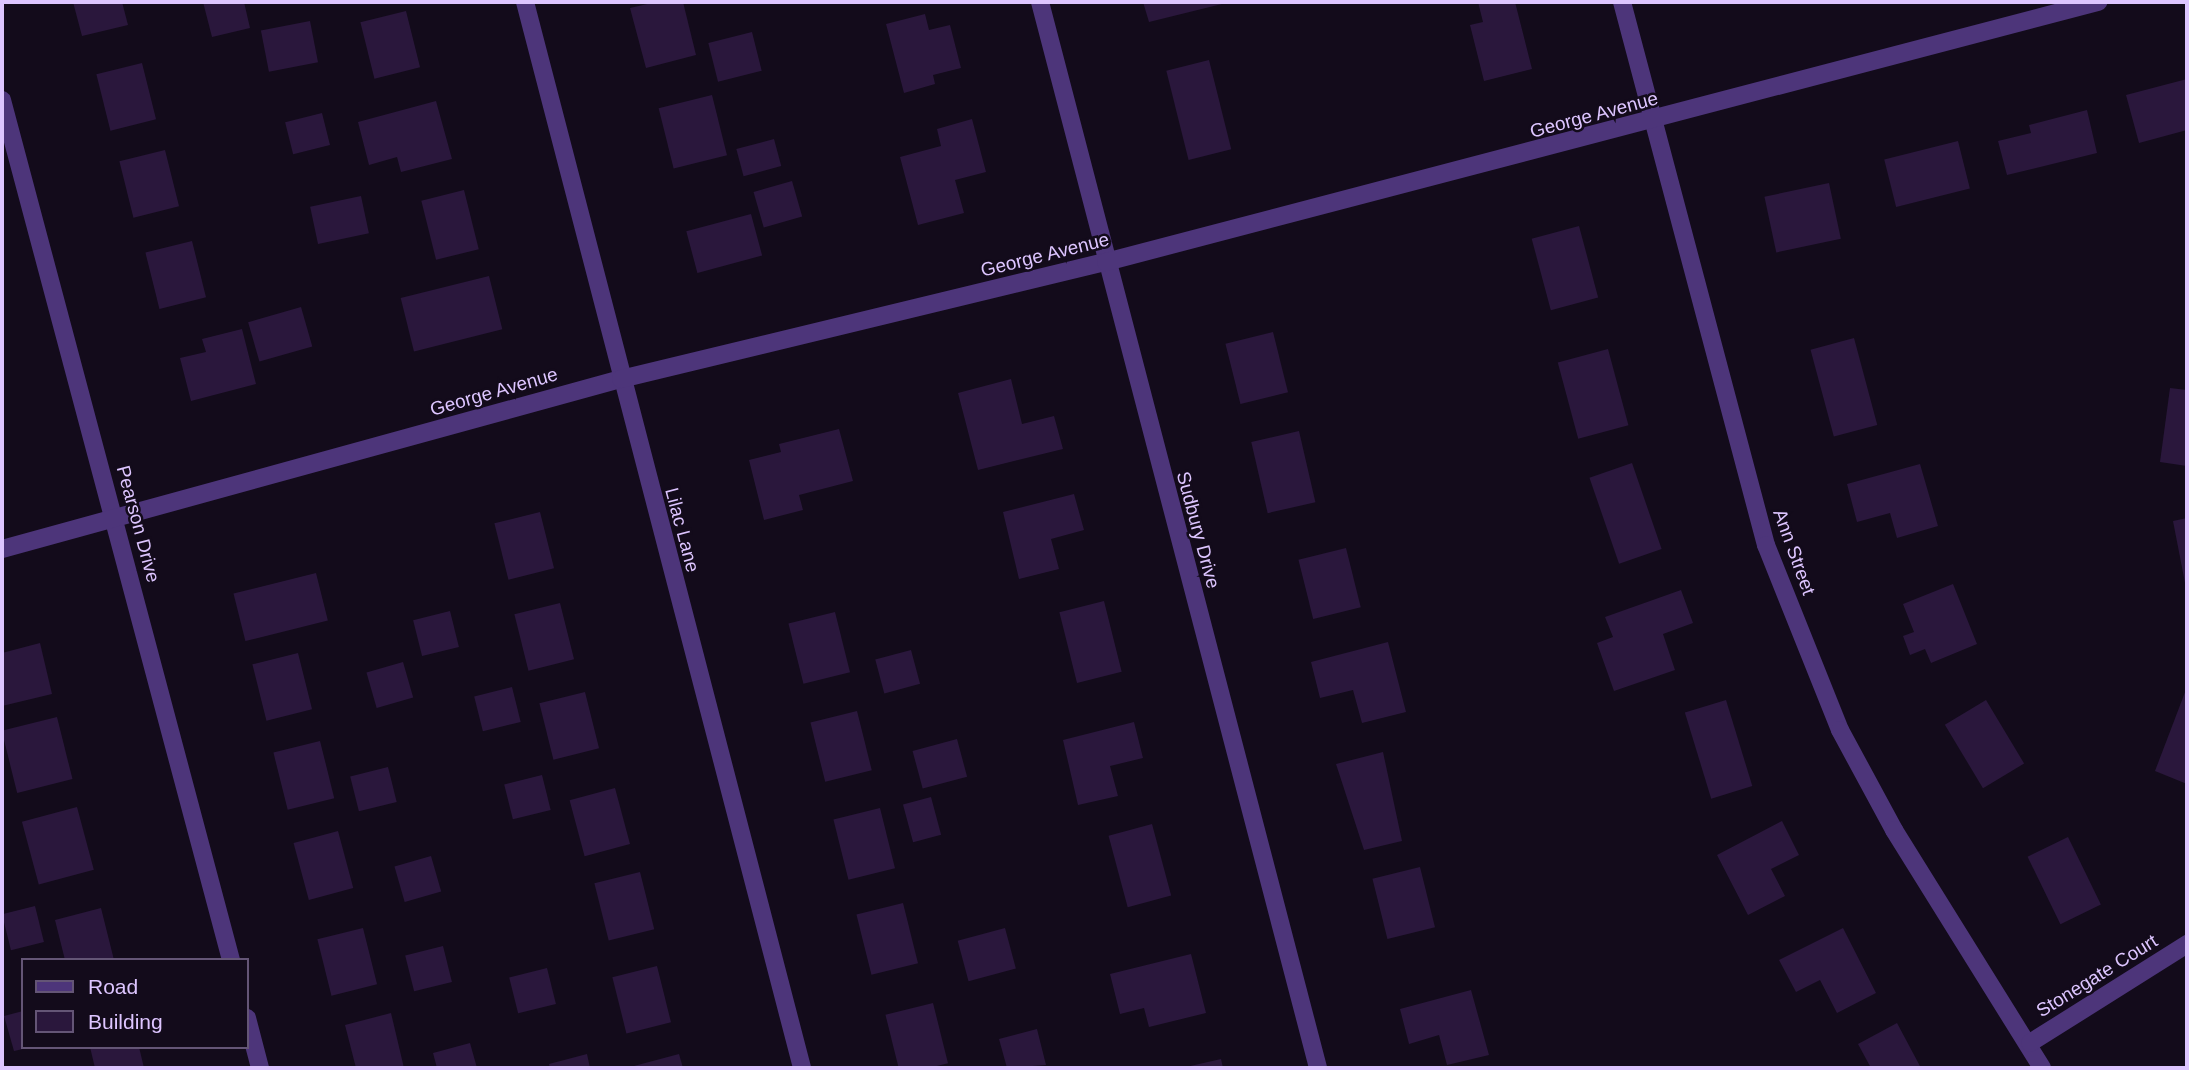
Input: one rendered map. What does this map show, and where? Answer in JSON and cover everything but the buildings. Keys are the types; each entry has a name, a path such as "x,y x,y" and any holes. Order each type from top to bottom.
{"street":[{"name":"Lilac Lane","path":"525,2 621,379 803,1068"},
{"name":"Sudbury Drive","path":"1040,2 1318,1068"},
{"name":"Ann Street","path":"1622,2 1766,545 1840,730 1894,830 2042,1068"},
{"name":"George Avenue","path":"2,549 621,379 1106,262 1653,121 2098,2"},
{"name":"Pearson Drive","path":"2,100 230,958"},
{"name":"Stonegate Court","path":"2029,1044 2187,944"},
{"path":"248,1022 260,1068"}]}
